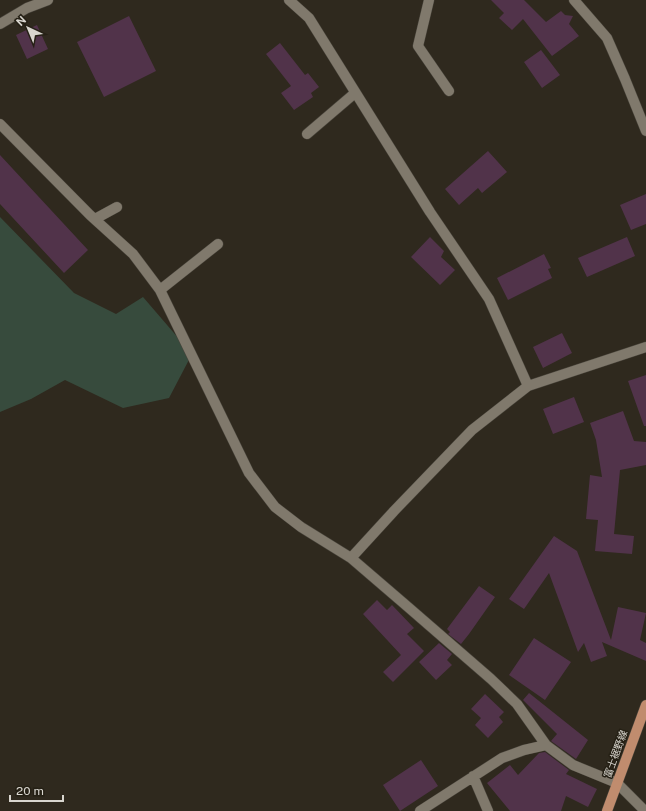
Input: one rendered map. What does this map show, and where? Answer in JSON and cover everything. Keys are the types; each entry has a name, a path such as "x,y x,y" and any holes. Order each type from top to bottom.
{"main road":[{"name":"富士裾野線","path":"608,811 646,705"}],"street":[{"path":"0,24 27,8 48,0"},
{"path":"289,0 309,18 430,212 489,299 528,386"},
{"path":"429,0 418,46 449,91"},
{"path":"574,0 606,38 626,79 646,131"},
{"path":"306,134 356,93"},
{"path":"0,124 95,219 134,254 160,290 249,473 275,507 301,527 351,558 413,611 517,704 546,745 573,765 617,783 645,811"},
{"path":"95,219 117,207"},
{"path":"160,290 218,244"},
{"path":"351,558 472,430 528,386 646,347"},
{"path":"420,811 502,758 524,750 546,745"},
{"path":"473,776 488,811"}],"green space":[{"path":"0,217 74,293 116,314 143,297 192,354 169,398 123,408 65,380 31,399 0,412"}],"building":[{"path":"491,0 524,0 546,22 561,11 565,15 573,16 569,24 579,36 552,56 523,19 512,30 499,18 504,13"},
{"path":"129,16 156,71 104,97 77,42"},
{"path":"37,25 48,49 27,59 16,35"},
{"path":"280,43 305,75 308,73 319,87 311,93 313,97 294,110 281,93 291,86 266,54"},
{"path":"541,50 560,75 542,88 524,62"},
{"path":"488,151 507,172 482,193 478,188 459,205 445,189"},
{"path":"0,155 88,250 64,273 0,204"},
{"path":"646,194 646,224 631,230 620,205"},
{"path":"430,237 444,251 441,257 455,270 440,285 411,257"},
{"path":"627,237 635,256 587,277 578,258"},
{"path":"544,254 551,268 548,269 552,278 508,300 497,278"},
{"path":"562,333 572,353 543,368 533,347"},
{"path":"646,375 646,426 644,426 628,381"},
{"path":"574,397 584,422 553,434 543,409"},
{"path":"623,411 634,441 646,442 646,465 620,470 614,534 634,536 632,554 595,551 598,520 586,519 590,475 602,477 596,440 590,423"},
{"path":"554,536 577,551 611,640 618,607 646,613 640,640 646,643 646,661 602,642 607,656 591,662 584,643 578,652 549,573 524,609 509,599"},
{"path":"479,586 495,597 461,644 448,634 450,632 447,629"},
{"path":"377,600 387,610 392,605 414,628 407,634 424,651 393,682 383,672 401,655 363,614"},
{"path":"534,638 571,662 545,700 509,675"},
{"path":"439,643 452,654 447,660 452,665 436,680 419,662"},
{"path":"529,693 588,740 576,759 551,741 557,734 523,700"},
{"path":"485,694 504,712 499,717 503,722 488,738 475,725 481,718 471,709"},
{"path":"545,752 569,770 566,774 597,789 588,807 566,796 561,811 510,811 487,783 510,765 518,775 539,753"},
{"path":"421,760 438,786 400,811 383,785"}]}
